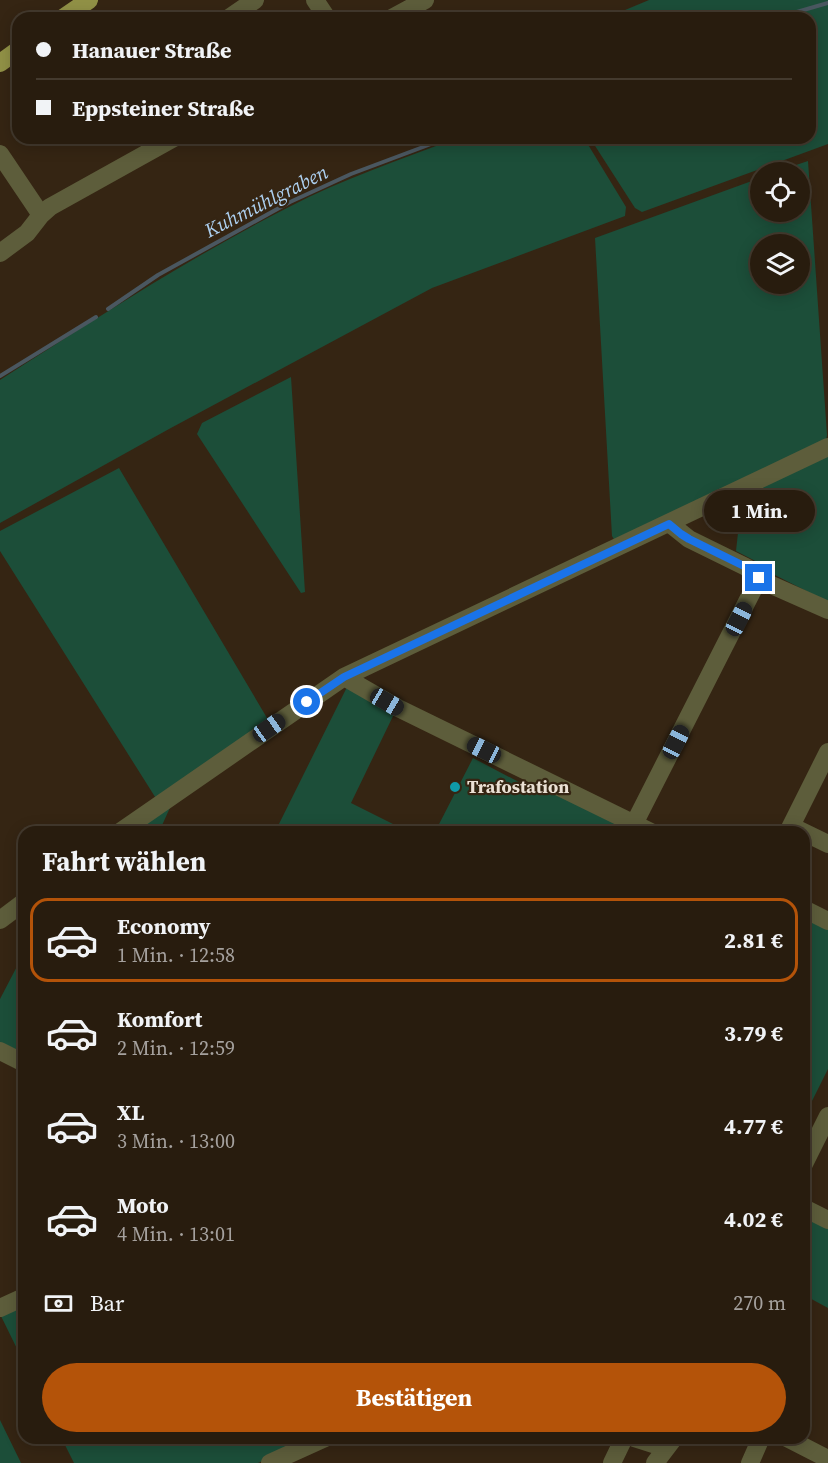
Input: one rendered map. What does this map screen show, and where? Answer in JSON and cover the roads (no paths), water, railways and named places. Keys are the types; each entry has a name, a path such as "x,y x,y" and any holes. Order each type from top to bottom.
{"main road":[{"path":"72,12 89,0"}],"street":[{"path":"238,12 255,0"},
{"path":"403,12 425,0"},
{"path":"0,253 27,234 50,207 163,144"},
{"path":"0,154 41,215"},
{"path":"129,826 344,677 828,447"},
{"path":"669,524 689,539 746,567 759,578 828,610"},
{"path":"634,824 759,578"},
{"path":"344,677 398,708 638,826"},
{"path":"792,826 826,759"},
{"path":"810,837 828,844"},
{"path":"0,920 18,906"},
{"path":"810,912 828,921"},
{"path":"0,1051 18,1060"},
{"path":"810,1152 828,1116"},
{"path":"810,1212 828,1220"},
{"path":"0,1308 18,1300"},
{"path":"270,1463 312,1444"},
{"path":"612,1463 621,1444"},
{"path":"750,1463 758,1444"},
{"path":"799,1444 828,1459"}],"waterway":[{"name":"Kuhmühlgraben","path":"797,12 828,3"},
{"name":"Kuhmühlgraben","path":"108,309 158,275 290,202 351,174 431,144"},
{"name":"Kuhmühlgraben","path":"0,376 96,317"}],"place":[{"name":"Trafostation","path":"455,787"}]}
